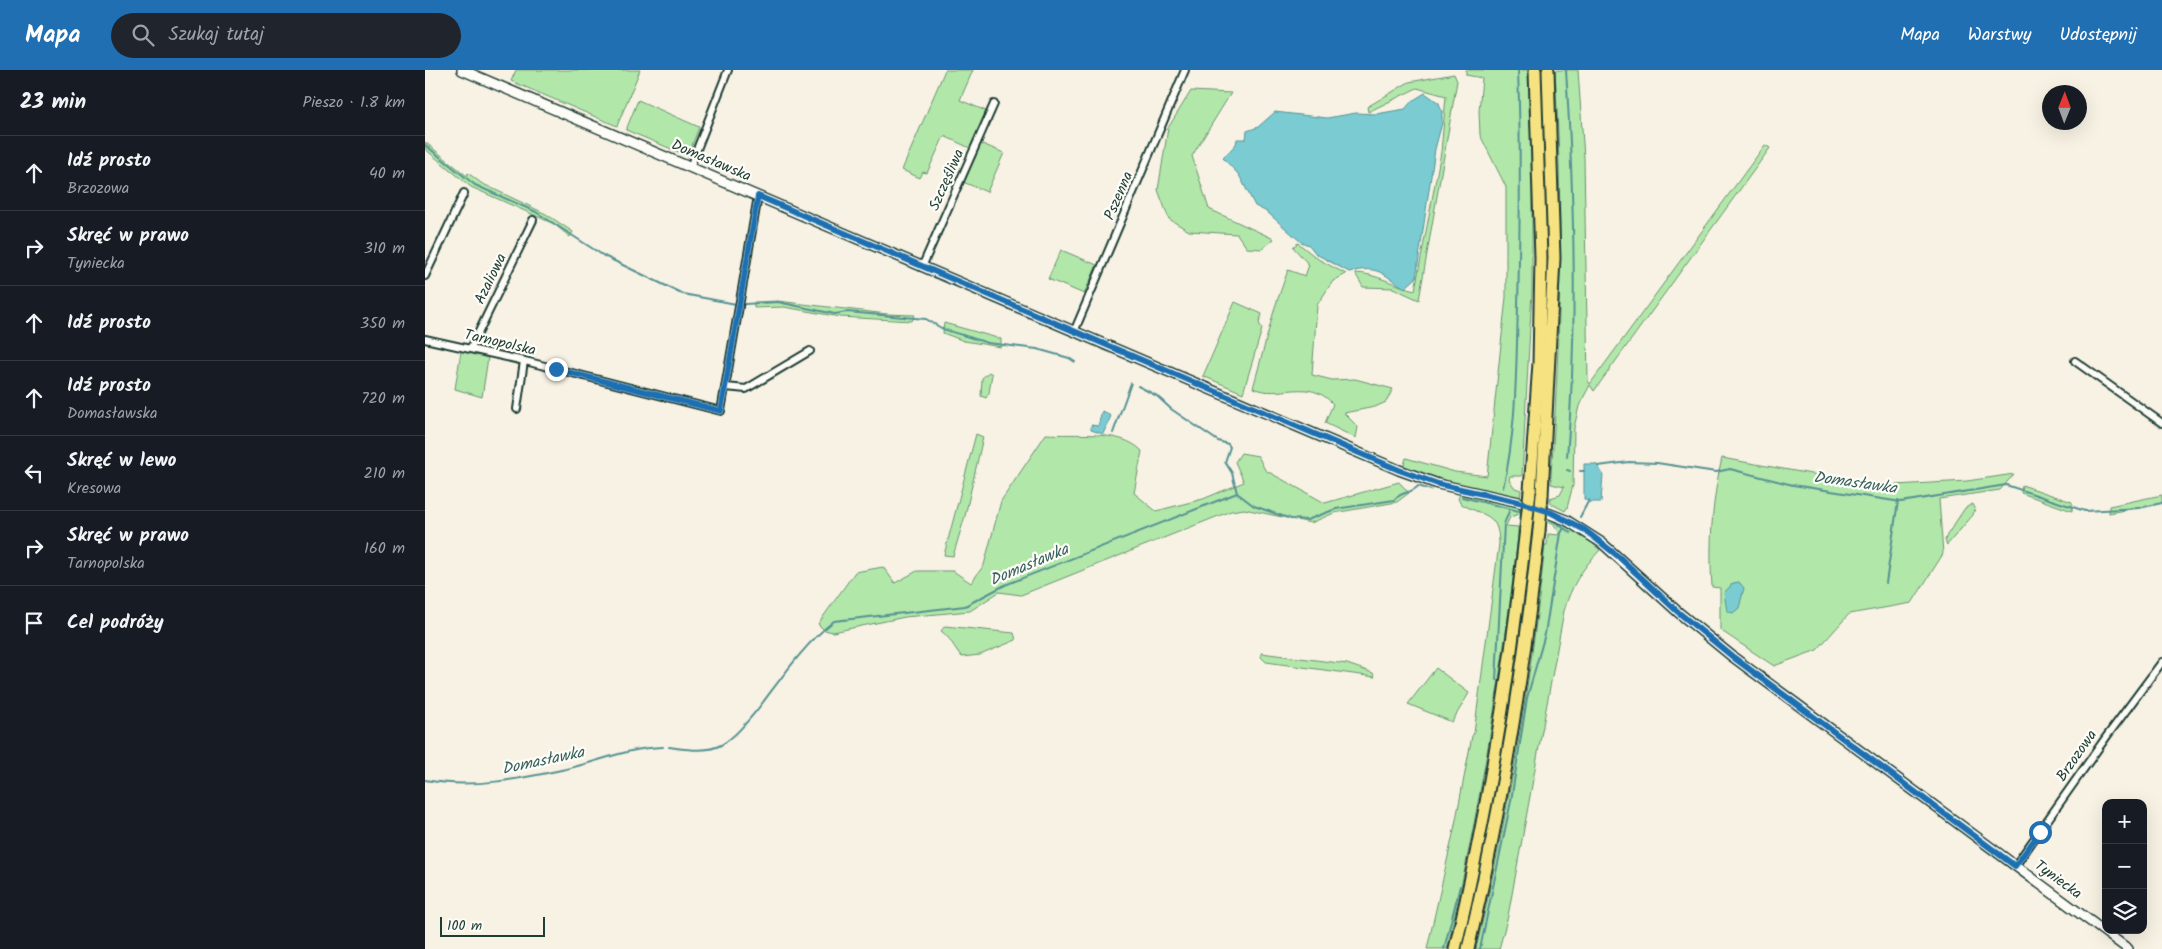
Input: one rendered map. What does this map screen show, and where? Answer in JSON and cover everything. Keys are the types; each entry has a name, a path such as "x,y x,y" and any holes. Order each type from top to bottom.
{"highway":[{"path":"1455,949 1490,789 1513,650 1530,491 1539,363 1540,198 1535,70"},
{"path":"1468,949 1503,790 1524,652 1539,531 1554,258 1548,70"}],"street":[{"name":"Domasławska","path":"462,70 1399,470 1447,486"},
{"path":"690,167 728,70"},
{"name":"Pszenna","path":"1075,332 1185,70"},
{"name":"Szczęśliwa","path":"922,267 994,104"},
{"path":"425,276 464,193"},
{"path":"758,196 726,387 745,389 810,351"},
{"name":"Azaliowa","path":"471,348 533,220"},
{"name":"Tarnopolska","path":"425,339 524,361 714,410 721,411 726,387"},
{"path":"517,408 524,361"},
{"path":"2075,361 2162,423"},
{"name":"Tyniecka","path":"1447,486 1527,504 1550,512 1585,530 1613,552 1678,612 1754,672 2128,949"},
{"name":"Brzozowa","path":"2015,866 2162,662"}],"green space":[{"path":"516,70 640,70 617,126 511,81"},
{"path":"945,70 973,70 960,100 986,111 970,148 944,136 927,173 923,172 920,178 902,170"},
{"path":"1466,70 1528,70 1532,176 1532,291 1522,476 1510,476 1509,480 1515,488 1521,490 1520,498 1431,478 1406,468 1404,465 1406,458 1455,472 1487,476 1506,297 1506,187 1480,135 1479,111 1482,78 1466,75"},
{"path":"1555,70 1578,70 1584,158 1588,381 1590,384 1765,145 1770,148 1594,391 1590,385 1579,406 1574,428 1573,485 1565,511 1550,503 1550,498 1560,495 1564,487 1551,484 1560,272 1558,121"},
{"path":"1454,74 1457,81 1419,300 1393,288 1363,287 1355,273 1370,275 1415,290 1441,152 1446,96 1417,88 1368,112 1367,107 1409,82"},
{"path":"1191,91 1231,93 1192,156 1209,209 1274,239 1262,249 1247,248 1237,234 1189,231 1169,219 1158,190 1168,128"},
{"path":"638,100 699,127 688,156 626,130"},
{"path":"425,142 467,176 468,173 481,183 546,214 573,232 570,237 554,224 471,187 425,149"},
{"path":"980,143 1004,153 987,192 963,182"},
{"path":"1298,243 1318,259 1346,274 1333,281 1317,305 1312,375 1332,380 1355,379 1393,389 1386,402 1375,407 1344,413 1358,427 1356,438 1325,423 1333,404 1314,391 1273,392 1253,388 1275,307 1288,270 1305,276 1309,265 1293,247"},
{"path":"1061,250 1097,265 1084,294 1048,279"},
{"path":"778,301 887,314 915,315 912,321 840,317 784,307 754,308 754,302"},
{"path":"1235,302 1262,314 1259,323 1262,329 1243,393 1203,376"},
{"path":"944,323 1001,339 1001,347 964,341 943,333"},
{"path":"461,351 488,358 482,397 455,389"},
{"path":"989,372 992,374 989,393 986,398 981,396 982,378"},
{"path":"976,434 983,437 965,516 953,556 944,555"},
{"path":"1046,434 1110,436 1133,444 1142,451 1134,493 1156,511 1203,499 1244,482 1235,462 1241,453 1258,456 1265,470 1325,503 1399,482 1409,493 1397,502 1334,513 1311,523 1244,509 1231,511 1021,595 999,592 970,611 905,617 833,632 824,630 818,624 855,572 883,567 895,583 917,571 953,571 971,583 984,565 1001,501"},
{"path":"1722,458 1845,480 1895,485 1967,481 2014,474 2000,490 1939,499 1943,554 1912,603 1849,614 1817,650 1774,666 1720,630 1720,588 1712,587 1711,554 1712,522"},
{"path":"2022,485 2072,502 2072,511 2021,493"},
{"path":"1461,493 1518,505 1551,517 1568,525 1600,550 1578,578 1564,611 1508,916 1499,949 1476,949 1488,899 1517,748 1533,647 1545,545 1547,545 1548,534 1559,535 1559,532 1553,523 1519,514 1510,517 1506,526 1518,527 1518,537 1505,641 1489,744 1459,898 1447,949 1427,949 1474,733 1499,544 1496,526 1492,520 1488,516 1460,503 1458,498"},
{"path":"2162,495 2162,503 2109,513 2109,506"},
{"path":"1973,504 1975,508 1973,515 1947,545 1945,540 1947,535 1965,508"},
{"path":"945,626 1014,633 1016,640 980,655 962,657 947,636 941,631"},
{"path":"1261,653 1347,664 1373,673 1375,677 1266,662 1261,657"},
{"path":"1436,668 1469,693 1452,722 1408,704"}],"water":[{"path":"1425,93 1439,103 1442,112 1442,123 1435,149 1416,278 1405,288 1380,272 1359,270 1349,272 1316,254 1309,245 1301,242 1267,212 1255,206 1239,175 1223,158 1236,144 1237,139 1246,139 1247,131 1258,127 1275,112 1327,118 1356,113 1376,114 1405,109 1412,101"},
{"path":"1102,411 1111,416 1103,434 1091,430 1091,425 1098,426"},
{"path":"1584,464 1596,464 1603,474 1601,502 1589,502 1584,499"},
{"path":"1739,582 1744,588 1739,608 1733,613 1727,611 1724,593 1733,583"}],"waterway":[{"path":"1503,488 1511,444 1516,375 1520,188 1518,70"},
{"path":"1566,70 1574,263 1573,360 1567,457"},
{"path":"425,145 475,185 536,212 604,256 683,294 736,304"},
{"path":"745,304 778,302 835,314 847,312 926,319 943,329 988,343 1037,349 1069,358 1075,362"},
{"path":"1113,433 1131,383"},
{"path":"1138,386 1157,396 1171,409 1218,441 1228,444 1230,447 1225,462 1232,473 1237,493"},
{"name":"Domasławka","path":"1598,466 1629,462 1657,463 1716,472 1730,469 1793,485 1901,502 2006,485 2085,511 2139,508 2162,503"},
{"name":"Domasławka","path":"669,747 702,750 726,742 736,734 757,710 802,652 834,621 965,606 1005,585 1237,493 1254,506 1291,519 1307,520 1336,509 1394,500 1400,495 1416,489 1418,486 1431,490"},
{"name":"Domasławka","path":"1462,497 1523,512"},
{"name":"Domasławka","path":"1580,517 1589,500"},
{"path":"1886,583 1898,501"},
{"path":"1496,680 1504,524 1510,509"},
{"name":"Domasławka","path":"1552,520 1571,533"},
{"path":"1480,949 1511,801 1527,698 1545,634 1561,533 1564,528"},
{"name":"Domasławka","path":"425,780 443,783 496,782 566,769 626,752 663,747"},
{"path":"1444,949 1460,886"}],"route":[{"path":"556,369 721,411 758,196 1419,478 1519,502 1550,512 1585,530 1619,557 1652,590 1733,657 2015,866 2040,832"}]}
